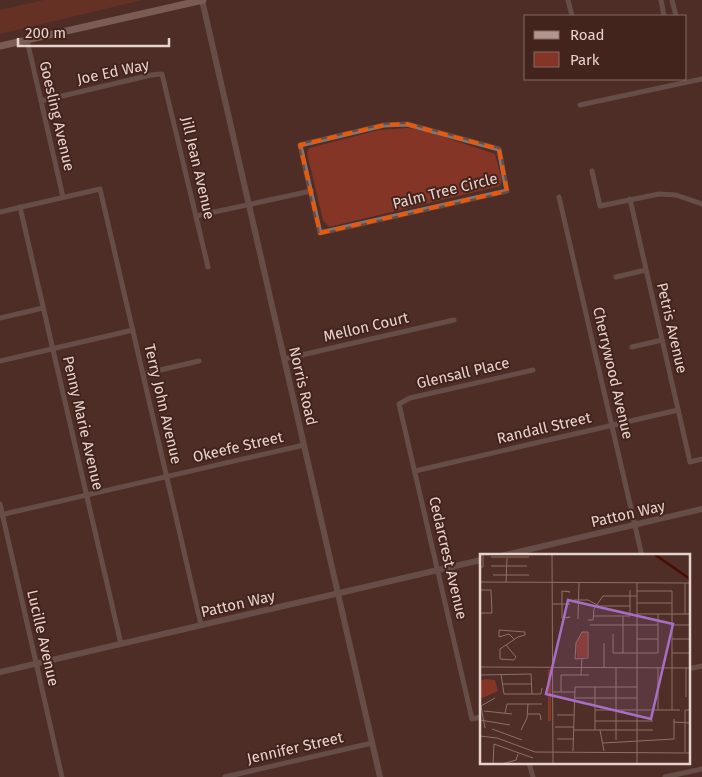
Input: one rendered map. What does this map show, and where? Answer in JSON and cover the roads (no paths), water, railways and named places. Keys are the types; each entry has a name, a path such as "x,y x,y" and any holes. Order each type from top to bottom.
{"main road":[{"path":"0,46 203,0"}],"street":[{"name":"Norris Road","path":"203,0 380,777"},
{"path":"568,0 572,15"},
{"path":"660,0 664,15"},
{"path":"672,0 676,15"},
{"name":"Goesling Avenue","path":"27,40 63,197"},
{"name":"Joe Ed Way","path":"41,101 151,74 162,74"},
{"name":"Jill Jean Avenue","path":"162,74 208,267"},
{"path":"580,105 702,79"},
{"name":"Palm Tree Circle","path":"396,124 427,128 499,148 507,191 320,233 311,191 300,145 396,124"},
{"path":"592,171 600,206 630,199 668,194 702,204"},
{"name":"Terry John Avenue","path":"63,197 100,188 201,625"},
{"path":"196,216 311,191"},
{"path":"0,212 63,197"},
{"name":"Cherrywood Avenue","path":"559,197 642,554"},
{"name":"Petris Avenue","path":"630,199 690,462 702,459"},
{"name":"Penny Marie Avenue","path":"20,207 121,644"},
{"path":"616,277 646,270"},
{"path":"0,318 43,308"},
{"name":"Mellon Court","path":"284,359 454,320"},
{"path":"0,361 133,330"},
{"path":"632,347 662,340"},
{"path":"143,374 199,361"},
{"name":"Glensall Place","path":"398,404 410,398 533,370"},
{"name":"Cedarcrest Avenue","path":"398,404 472,719 480,717"},
{"name":"Randall Street","path":"415,471 678,410"},
{"name":"Okeefe Street","path":"1,515 304,445"},
{"name":"Lucille Avenue","path":"0,504 62,777"},
{"name":"Patton Way","path":"510,554 702,509"},
{"path":"535,548 536,554"},
{"name":"Patton Way","path":"0,672 480,560"},
{"name":"Jennifer Street","path":"224,777 372,743"},
{"path":"529,764 532,777"},
{"path":"665,777 692,774 702,768"}]}
